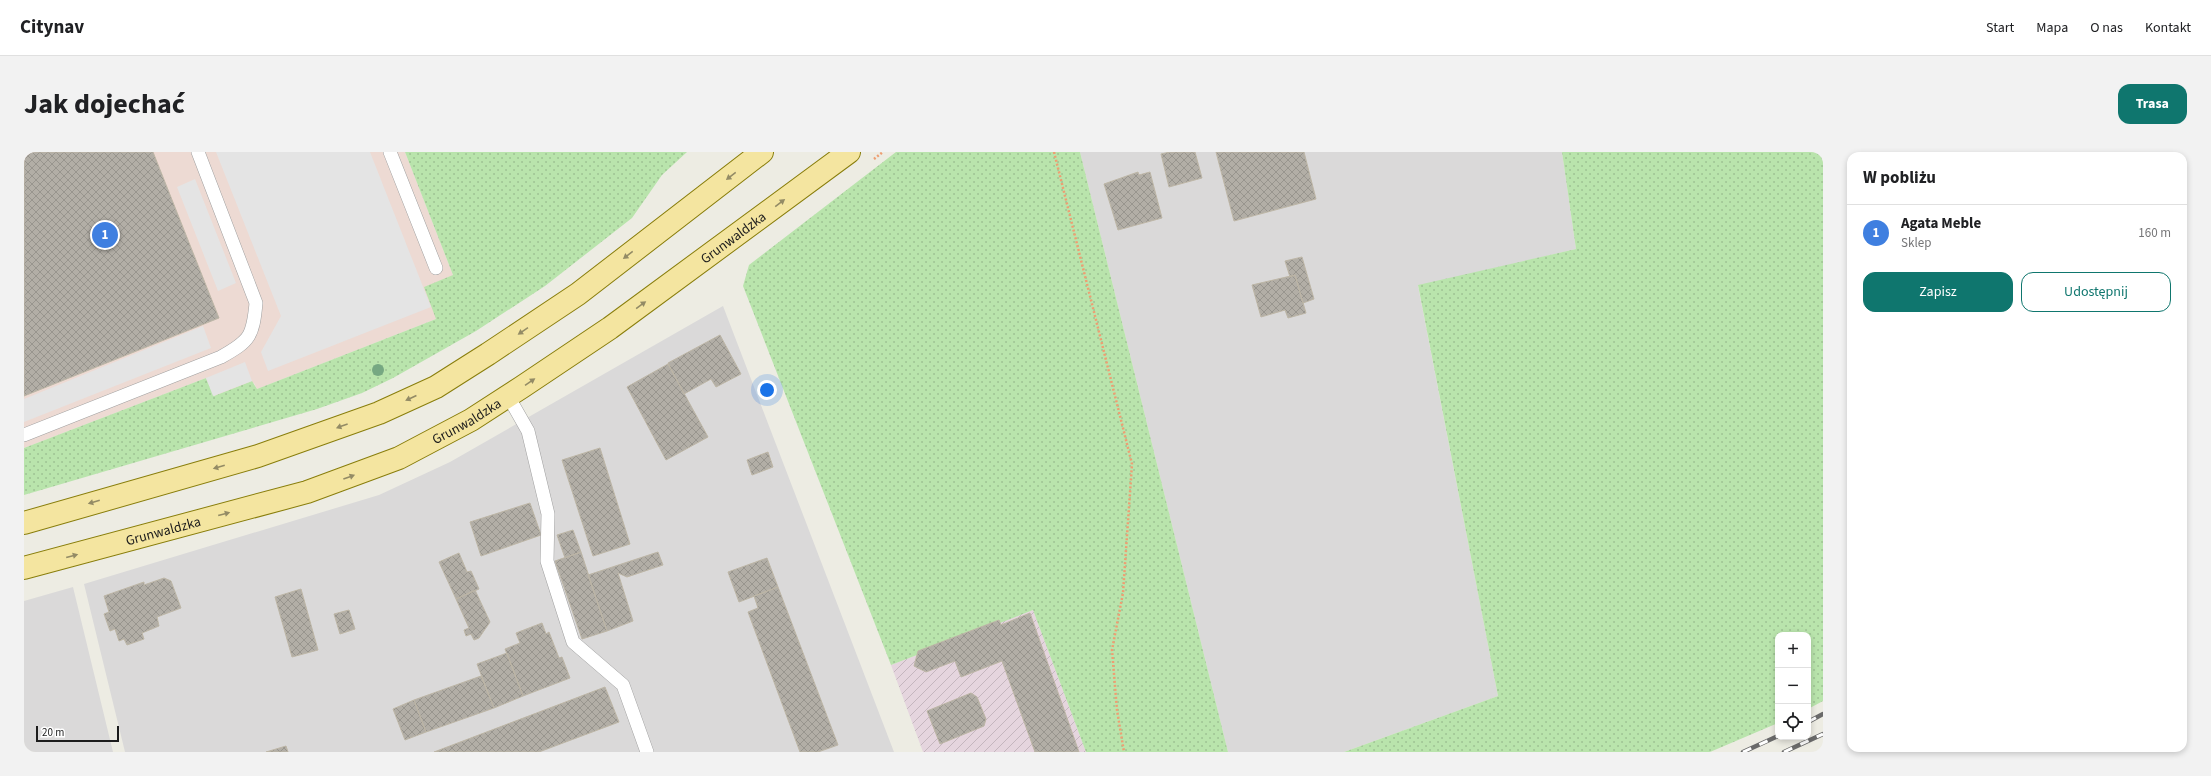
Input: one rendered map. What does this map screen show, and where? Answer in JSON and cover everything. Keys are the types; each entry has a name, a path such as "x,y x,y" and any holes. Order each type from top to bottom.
{"main road":[{"path":"24,523 258,456 379,413 436,387 578,294 762,152"},
{"name":"Grunwaldzka","path":"24,568 307,492 399,458 471,420 622,319 849,152"}],"lane":[{"path":"24,435 221,356 242,345 254,328 256,304 251,286 198,152"},
{"path":"390,152 436,268"},
{"path":"508,396 528,431 548,514 547,561 573,642 623,685 647,752"}],"path":[{"path":"1054,152 1132,464 1123,593 1112,650 1117,710 1124,752"}],"shaded area":[{"path":"24,152 405,152 453,275 436,319 257,389 254,383 213,396 206,378 24,448"},
{"path":"216,152 370,152 431,307 268,371 261,352 281,316"},
{"path":"1080,152 1562,152 1576,249 1418,286 1498,696 1344,752 1228,752"},
{"path":"195,179 236,283 218,291 177,187"},
{"path":"723,306 894,752 125,752 84,584 379,495 450,462"},
{"path":"203,326 211,348 24,422 24,399"},
{"path":"245,362 252,381 213,396 206,378"},
{"path":"73,587 113,752 24,752 24,601"},
{"path":"1033,610 1086,752 923,752 891,665 917,655 918,651 999,620 1001,622"}],"green space":[{"path":"405,152 687,152 662,175 632,218 545,286 476,331 393,378 362,393 317,409 24,495 24,448 206,378 214,396 252,381 257,389 436,319 424,287 453,275"},
{"path":"896,152 1080,152 1228,752 1086,752 1033,610 1000,623 999,620 919,651 917,655 891,665 743,286 749,265"},
{"path":"1562,152 1823,152 1823,701 1811,707 1811,632 1775,632 1775,724 1710,752 1344,752 1498,696 1418,285 1576,249"}],"building":[{"path":"24,152 153,152 219,318 24,396"},
{"path":"1170,152 1195,152 1202,178 1169,187 1161,154"},
{"path":"1216,152 1304,152 1316,199 1234,221"},
{"path":"1138,172 1139,175 1150,172 1162,218 1118,230 1104,184"},
{"path":"1302,257 1314,299 1303,303 1295,275 1290,277 1285,261"},
{"path":"1295,275 1306,313 1288,318 1285,310 1261,317 1252,285"},
{"path":"720,335 741,374 716,387 711,379 684,394 668,363"},
{"path":"668,364 708,437 666,460 627,387"},
{"path":"600,448 630,544 593,556 562,460"},
{"path":"768,452 773,467 752,475 747,460"},
{"path":"530,503 541,535 481,556 470,522"},
{"path":"573,530 581,552 565,558 557,535"},
{"path":"581,552 607,631 582,639 555,561"},
{"path":"658,552 663,565 627,577 618,573 633,621 607,631 588,575"},
{"path":"459,553 467,572 471,571 479,589 456,599 439,562"},
{"path":"767,558 778,587 739,602 728,572"},
{"path":"164,578 171,581 181,608 157,617 159,626 142,633 144,639 127,645 124,639 119,641 115,629 110,631 104,614 109,612 104,596 144,582 144,585"},
{"path":"778,587 838,745 818,752 800,752 748,612 758,608 754,596"},
{"path":"301,589 318,650 292,657 275,597"},
{"path":"475,590 490,622 479,638 474,640 471,634 466,636 464,630 469,628 456,599"},
{"path":"349,610 355,629 340,634 334,614"},
{"path":"1030,613 1079,752 1035,752 1002,661 961,677 955,661 926,672 914,666 918,651 999,620 1001,625"},
{"path":"542,623 546,634 549,632 559,658 562,657 570,678 523,696 505,649 520,643 516,633"},
{"path":"507,653 523,696 494,708 477,664"},
{"path":"481,676 494,708 426,732 414,700"},
{"path":"605,687 619,722 539,752 434,752"},
{"path":"971,693 977,697 986,719 984,726 940,744 927,711"},
{"path":"414,700 426,732 405,740 393,709"},
{"path":"286,746 288,752 266,752"}],"railway":[{"path":"1811,720 1823,714"},
{"path":"1784,752 1823,734"},
{"path":"1743,752 1775,737"}],"place":[{"name":"Agata Meble","path":"105,235"}]}
